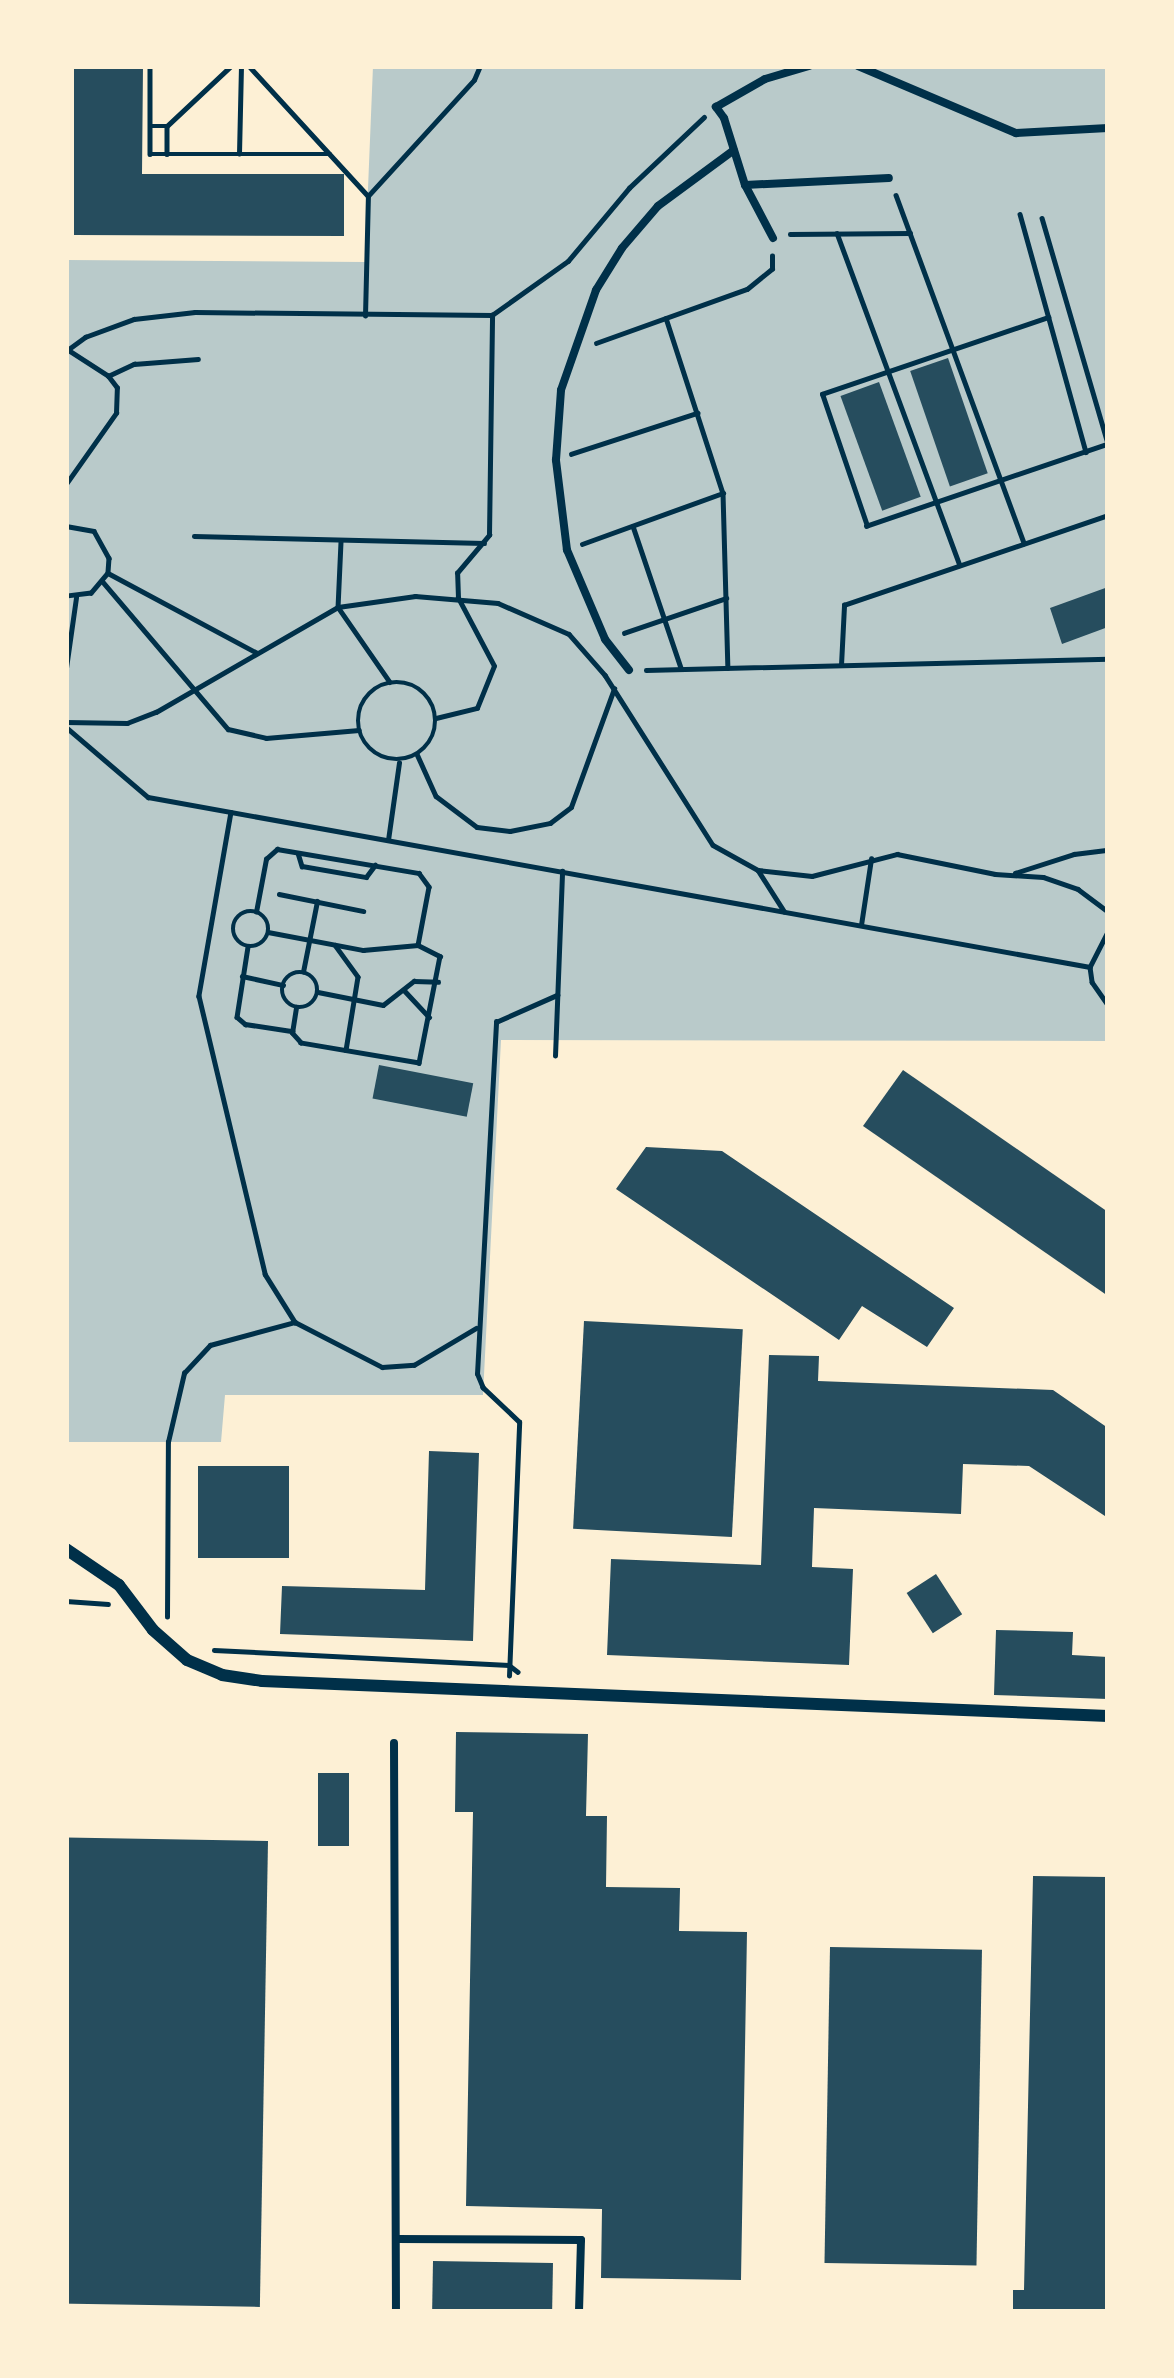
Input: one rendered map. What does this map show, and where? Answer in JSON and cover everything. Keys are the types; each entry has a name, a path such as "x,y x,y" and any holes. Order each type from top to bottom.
{"street":[{"path":"66,1549 118,1585 187,1660 222,1675 262,1682 1108,1716"}],"lane":[{"path":"773,238 745,185 716,107 765,79 809,66"},
{"path":"858,66 1016,133 1108,128"},
{"path":"629,670 605,639 567,550 556,460 561,390 596,290 622,248 658,206 734,150"},
{"path":"745,185 890,178"},
{"path":"394,1743 396,2312"},
{"path":"396,2239 581,2240 579,2312"}],"path":[{"path":"150,66 150,154 330,154"},
{"path":"150,126 167,126 231,66"},
{"path":"239,154 245,66"},
{"path":"245,66 368,196"},
{"path":"365,316 368,196 474,80 480,66"},
{"path":"67,351 134,319 195,313 492,315 568,261 668,147 716,107"},
{"path":"167,126 167,154"},
{"path":"890,178 1024,543"},
{"path":"1019,214 1086,452"},
{"path":"1042,218 1108,444 867,526 822,394 1048,317"},
{"path":"571,352 747,289 772,268 773,238 836,230 910,233"},
{"path":"836,230 960,565"},
{"path":"436,718 477,708 494,666 458,598 457,573 489,535 492,315"},
{"path":"666,318 723,493 728,668"},
{"path":"66,484 116,413 117,388 108,376 67,351"},
{"path":"108,376 134,364 197,359"},
{"path":"556,460 697,412"},
{"path":"567,550 723,493"},
{"path":"842,665 844,604 1108,515"},
{"path":"66,526 94,531 104,543 107,573 103,582 76,598 66,596"},
{"path":"633,526 681,668"},
{"path":"194,536 484,543"},
{"path":"341,541 338,607 390,682 421,690 436,718 428,745 399,760 374,752 359,730 364,700 390,682"},
{"path":"107,573 257,653"},
{"path":"103,582 228,729 247,736 359,730"},
{"path":"66,668 76,598"},
{"path":"66,724 127,723 197,690 338,607 379,598 498,603 569,634 614,689 713,845 758,870 812,876 897,854 1043,877 1078,889 1108,912"},
{"path":"605,639 726,598"},
{"path":"629,670 1108,659"},
{"path":"417,754 436,796 477,827 510,831 550,823 571,807 614,689"},
{"path":"66,724 148,797 1090,967"},
{"path":"388,840 399,760"},
{"path":"231,812 200,973 202,1022 265,1274 295,1322 382,1367 400,1370 478,1327"},
{"path":"256,912 265,863 278,849 419,873 428,880 418,945"},
{"path":"1010,875 1074,854 1108,850"},
{"path":"298,852 302,866 366,878 375,865"},
{"path":"861,925 871,859"},
{"path":"758,870 784,911"},
{"path":"555,1056 562,872"},
{"path":"279,894 364,911"},
{"path":"302,972 316,902"},
{"path":"256,912 266,920 268,932 262,943 248,947 237,940 233,928 242,914 256,912"},
{"path":"248,947 236,1008 239,1021 292,1031 301,1043 418,1063 438,982 439,953 418,945 363,950 268,932"},
{"path":"1108,932 1090,967 1092,982 1108,1005"},
{"path":"335,945 357,973 346,1050"},
{"path":"302,972 314,979 317,992 309,1005 296,1007 284,998 283,985 290,975 302,972"},
{"path":"242,976 283,985"},
{"path":"317,992 387,1004 416,980 438,982"},
{"path":"404,990 431,1018"},
{"path":"508,1693 519,1422 477,1374 496,1022 557,995"},
{"path":"292,1031 296,1007"},
{"path":"165,1640 174,1630 166,1612 168,1442 184,1373 210,1345 295,1322"},
{"path":"66,1601 113,1606"},
{"path":"198,1646 509,1665 547,1695"}],"shaded area":[{"path":"373,66 1108,66 1108,1041 501,1040 483,1395 225,1395 221,1442 66,1442 66,260 365,262"}],"building":[{"path":"74,66 143,66 142,174 344,174 344,236 74,235"},
{"path":"948,358 988,473 950,486 910,371"},
{"path":"879,382 921,497 882,511 840,396"},
{"path":"1108,587 1108,627 1062,644 1050,608"},
{"path":"379,1065 473,1083 467,1117 373,1098"},
{"path":"903,1070 1108,1212 1108,1296 863,1126"},
{"path":"646,1147 722,1151 954,1308 927,1347 862,1306 839,1340 616,1189"},
{"path":"584,1321 743,1329 732,1537 573,1529"},
{"path":"769,1355 819,1356 818,1381 1053,1390 1108,1428 1108,1518 1029,1466 963,1464 961,1514 814,1508 812,1567 853,1569 849,1665 607,1655 611,1559 761,1565"},
{"path":"429,1451 479,1453 473,1641 280,1634 282,1586 425,1590"},
{"path":"198,1466 289,1466 289,1558 198,1558"},
{"path":"936,1574 962,1614 933,1633 907,1593"},
{"path":"996,1630 1073,1632 1072,1655 1108,1657 1108,1699 994,1695"},
{"path":"456,1732 588,1734 586,1816 607,1816 606,1887 680,1888 679,1931 747,1932 741,2280 601,2278 602,2209 466,2206 473,1812 455,1812"},
{"path":"318,1773 349,1773 349,1846 318,1846"},
{"path":"66,1837 268,1841 260,2307 66,2304"},
{"path":"1033,1876 1108,1877 1108,2312 1013,2312 1013,2290 1024,2290"},
{"path":"830,1947 982,1950 976,2266 824,2263"},
{"path":"433,2261 553,2263 552,2312 432,2312"}]}
